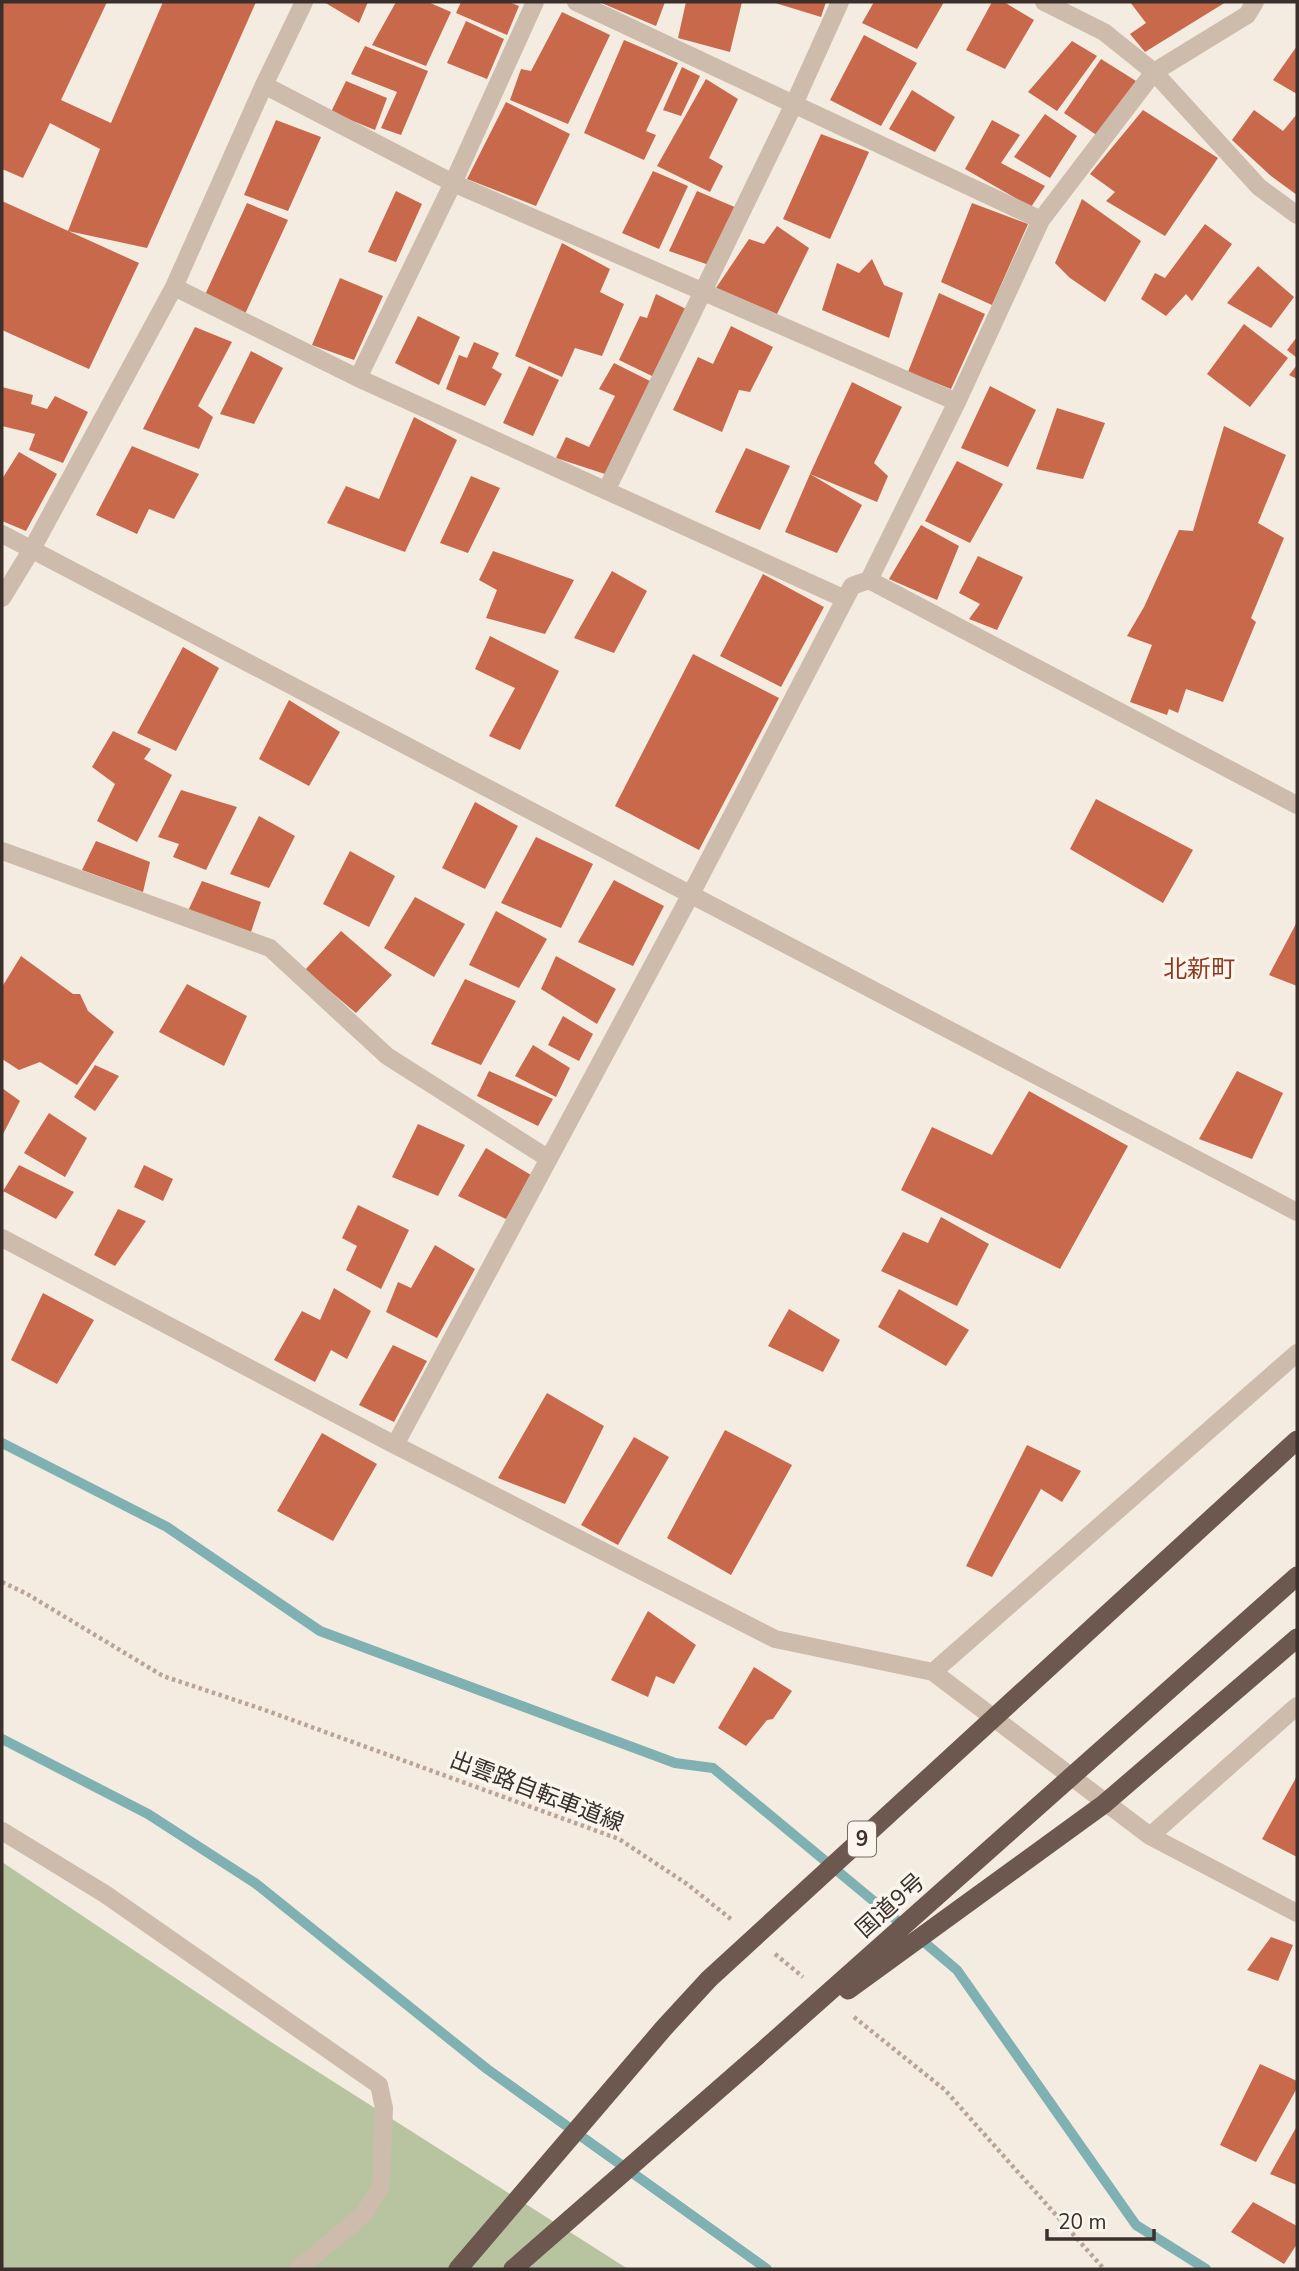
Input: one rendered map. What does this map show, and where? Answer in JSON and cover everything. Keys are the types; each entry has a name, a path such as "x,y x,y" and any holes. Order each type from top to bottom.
{"highway":[{"name":"9","path":"458,2269 709,1979 1297,1440"},
{"name":"国道9号","path":"513,2269 1297,1576"},
{"path":"757,2056 1104,1804 1297,1638"}],"street":[{"path":"2,598 32,549 174,287 304,2"},
{"path":"358,378 453,183 535,2"},
{"path":"576,2 1041,220"},
{"path":"607,489 794,104 839,2"},
{"path":"1044,2 1104,32 1154,72 1259,187 1297,215"},
{"path":"395,1445 691,894 852,586 869,580 957,402 1041,220 1154,72 1247,15 1255,2"},
{"path":"264,85 453,183 957,402"},
{"path":"174,287 358,378 845,599"},
{"path":"2,534 1297,1212"},
{"path":"869,580 1297,805"},
{"path":"2,851 270,948 387,1056 549,1159"},
{"path":"2,1238 395,1445 775,1639 933,1672 1150,1836 1297,1913"},
{"path":"933,1672 1297,1353"},
{"path":"1150,1836 1297,1706"},
{"path":"2,1831 105,1894 379,2085 384,2108 381,2187 364,2214 298,2269"}],"path":[{"name":"出雲路自転車道線","path":"2,1582 27,1594 163,1676 275,1713 619,1839 687,1884 741,1927"},
{"path":"773,1953 806,1979"},
{"path":"849,2013 945,2090 1104,2269"}],"green space":[{"path":"2,1862 271,2042 628,2269 2,2269"}],"building":[{"path":"2,2 107,2 61,100 111,123 163,2 256,2 147,248 68,231 100,149 50,123 23,178 2,169"},
{"path":"324,2 368,2 359,23"},
{"path":"396,2 428,2 451,12 426,66 372,45"},
{"path":"461,2 509,2 519,6 507,35 456,13"},
{"path":"599,2 665,2 656,26"},
{"path":"686,2 742,2 730,52 678,38"},
{"path":"772,2 826,2 821,17"},
{"path":"874,2 944,2 917,49 862,23"},
{"path":"992,2 1004,2 1034,20 1005,69 966,50"},
{"path":"1130,2 1226,2 1145,52 1130,34 1146,23"},
{"path":"562,12 610,35 568,124 510,100 521,69 531,71"},
{"path":"466,21 504,39 487,79 447,63"},
{"path":"864,35 917,63 881,126 830,100"},
{"path":"624,40 678,63 646,131 656,135 644,160 584,133"},
{"path":"1072,41 1097,56 1057,111 1028,92"},
{"path":"365,46 428,71 401,135 381,128 397,92 351,74"},
{"path":"1297,46 1297,94 1273,80"},
{"path":"1101,59 1136,81 1098,136 1064,113"},
{"path":"682,67 700,76 681,116 663,110"},
{"path":"706,79 738,99 709,158 723,166 710,192 657,166"},
{"path":"346,81 387,98 375,130 331,112"},
{"path":"912,90 955,117 935,152 889,129"},
{"path":"506,102 570,134 536,206 467,179"},
{"path":"1143,110 1218,158 1165,236 1106,201 1115,192 1090,174"},
{"path":"1254,110 1283,131 1297,114 1297,195 1271,176 1232,140"},
{"path":"1045,114 1077,136 1050,178 1014,157"},
{"path":"276,120 321,137 288,211 244,195"},
{"path":"992,120 1020,135 1001,163 1045,186 1031,207 965,169"},
{"path":"821,134 869,152 830,239 783,219"},
{"path":"653,171 688,186 659,249 622,233"},
{"path":"396,191 422,204 396,262 368,252"},
{"path":"697,191 737,208 709,265 669,251"},
{"path":"1082,199 1141,241 1105,302 1070,278 1055,263"},
{"path":"2,201 139,263 89,369 2,330"},
{"path":"247,203 288,220 245,314 204,297"},
{"path":"972,203 1028,224 992,305 941,282"},
{"path":"1205,224 1232,244 1192,301 1186,294 1166,316 1141,299 1155,273 1165,278"},
{"path":"777,226 809,248 777,314 716,288 749,239 764,244"},
{"path":"562,243 610,269 600,292 624,304 602,356 575,348 562,377 515,356"},
{"path":"872,259 884,285 903,293 889,338 822,310 837,263 859,273"},
{"path":"1258,266 1294,297 1271,328 1227,303"},
{"path":"340,278 383,296 354,360 312,345"},
{"path":"939,293 985,314 951,389 908,372"},
{"path":"656,294 688,310 654,377 619,360 640,316 647,318"},
{"path":"418,316 460,337 439,385 395,363"},
{"path":"1244,324 1288,358 1250,407 1207,374"},
{"path":"731,326 773,347 750,392 739,390 722,432 673,410 698,357 713,364"},
{"path":"195,327 232,342 198,406 213,417 199,449 143,429"},
{"path":"1297,337 1297,358 1287,350"},
{"path":"474,342 499,353 492,368 502,374 485,406 446,389 459,355 467,358"},
{"path":"251,351 283,368 254,424 220,414"},
{"path":"614,363 652,382 605,474 556,458 566,437 589,447 615,396 599,389"},
{"path":"1297,365 1297,379 1289,375"},
{"path":"529,366 559,380 533,436 503,423"},
{"path":"852,382 902,407 874,463 888,476 877,502 810,474"},
{"path":"990,386 1036,410 1008,467 961,448"},
{"path":"2,387 33,395 31,404 47,409 55,396 88,412 63,463 29,450 35,434 2,426"},
{"path":"1057,408 1105,423 1083,479 1036,469"},
{"path":"414,417 457,440 405,552 327,523 346,486 379,499"},
{"path":"1224,426 1286,455 1258,523 1284,538 1251,618 1256,622 1223,702 1186,689 1178,713 1169,709 1167,715 1130,702 1152,645 1127,636 1144,607 1179,530 1193,531"},
{"path":"132,446 199,474 174,519 149,509 137,534 96,515"},
{"path":"746,448 790,466 760,530 715,512"},
{"path":"19,452 57,474 26,531 2,521 2,479"},
{"path":"957,461 1003,484 970,543 925,521"},
{"path":"810,474 862,505 837,553 785,532"},
{"path":"471,476 500,488 468,553 440,543"},
{"path":"921,525 959,546 937,600 889,579"},
{"path":"493,551 574,580 545,634 486,618 497,590 479,580"},
{"path":"978,556 1023,577 997,630 969,619 980,604 959,593"},
{"path":"612,571 647,591 614,653 574,638"},
{"path":"763,574 824,607 781,687 720,656"},
{"path":"490,636 559,671 520,750 489,736 515,688 475,669"},
{"path":"183,647 219,668 176,751 137,733"},
{"path":"693,654 779,698 699,850 615,806"},
{"path":"289,700 340,732 309,786 259,759"},
{"path":"113,731 151,749 144,759 172,775 137,842 97,821 115,784 92,767"},
{"path":"181,790 237,807 206,870 173,857 179,844 158,837"},
{"path":"1096,799 1193,850 1163,903 1070,849"},
{"path":"475,802 518,826 485,889 442,868"},
{"path":"259,816 295,836 269,888 230,874"},
{"path":"536,837 593,864 561,928 501,903"},
{"path":"96,841 150,862 143,892 82,870"},
{"path":"350,851 395,876 369,927 323,904"},
{"path":"614,880 664,906 633,966 578,942"},
{"path":"202,881 261,902 251,932 188,911"},
{"path":"415,897 465,924 434,977 384,948"},
{"path":"496,911 547,939 519,988 469,965"},
{"path":"1297,922 1297,986 1269,975"},
{"path":"341,931 392,975 356,1013 305,970"},
{"path":"21,956 73,994 80,994 88,1011 114,1032 77,1085 40,1062 19,1070 2,1059 2,987"},
{"path":"556,956 616,989 597,1024 541,989"},
{"path":"465,979 516,1001 481,1065 431,1044"},
{"path":"187,984 247,1016 224,1066 159,1032"},
{"path":"563,1016 593,1034 579,1061 548,1045"},
{"path":"533,1045 570,1068 556,1097 515,1076"},
{"path":"95,1065 119,1076 95,1111 74,1097"},
{"path":"489,1071 553,1099 538,1126 477,1096"},
{"path":"1237,1071 1283,1093 1252,1159 1199,1139"},
{"path":"2,1088 20,1101 2,1136"},
{"path":"1029,1091 1128,1146 1060,1269 901,1190 932,1127 992,1155"},
{"path":"49,1113 87,1138 65,1177 24,1153"},
{"path":"418,1124 465,1145 438,1196 392,1177"},
{"path":"486,1148 531,1175 506,1219 458,1196"},
{"path":"19,1165 74,1192 56,1219 3,1191"},
{"path":"144,1165 173,1179 163,1201 134,1187"},
{"path":"358,1205 409,1230 381,1289 346,1270 357,1246 342,1238"},
{"path":"118,1209 146,1221 115,1266 94,1255"},
{"path":"941,1217 989,1244 957,1306 881,1271 903,1232 928,1243"},
{"path":"435,1245 475,1269 437,1338 386,1312 398,1282 411,1288"},
{"path":"334,1288 371,1311 347,1359 331,1350 315,1382 274,1360 302,1311 320,1320"},
{"path":"899,1289 969,1330 946,1366 878,1327"},
{"path":"43,1293 94,1320 57,1384 11,1360"},
{"path":"789,1309 840,1340 823,1372 768,1346"},
{"path":"393,1345 427,1361 394,1422 359,1405"},
{"path":"547,1393 604,1426 565,1504 498,1478"},
{"path":"725,1430 792,1465 731,1575 667,1538"},
{"path":"322,1433 377,1464 333,1541 277,1511"},
{"path":"634,1437 669,1457 618,1545 581,1525"},
{"path":"1027,1445 1081,1471 1062,1502 1041,1489 992,1577 966,1566"},
{"path":"648,1611 696,1645 674,1684 656,1676 648,1697 611,1680"},
{"path":"754,1667 792,1691 773,1719 767,1720 746,1746 718,1728"},
{"path":"1297,1776 1297,1857 1262,1839"},
{"path":"1271,1937 1293,1945 1278,1981 1247,1970"},
{"path":"1260,2064 1297,2081 1297,2088 1256,2162 1220,2145"},
{"path":"1297,2126 1297,2185 1270,2174"},
{"path":"1253,2202 1297,2226 1297,2244 1284,2264 1231,2232"}],"waterway":[{"path":"2,1443 167,1527 320,1631 675,1763 713,1768 905,1927"},
{"path":"2,1739 148,1814 255,1883 487,2069 767,2269"},
{"path":"918,1937 957,1970 1136,2225 1206,2269"}],"district":[{"name":"北新町","path":"1199,969"}]}
